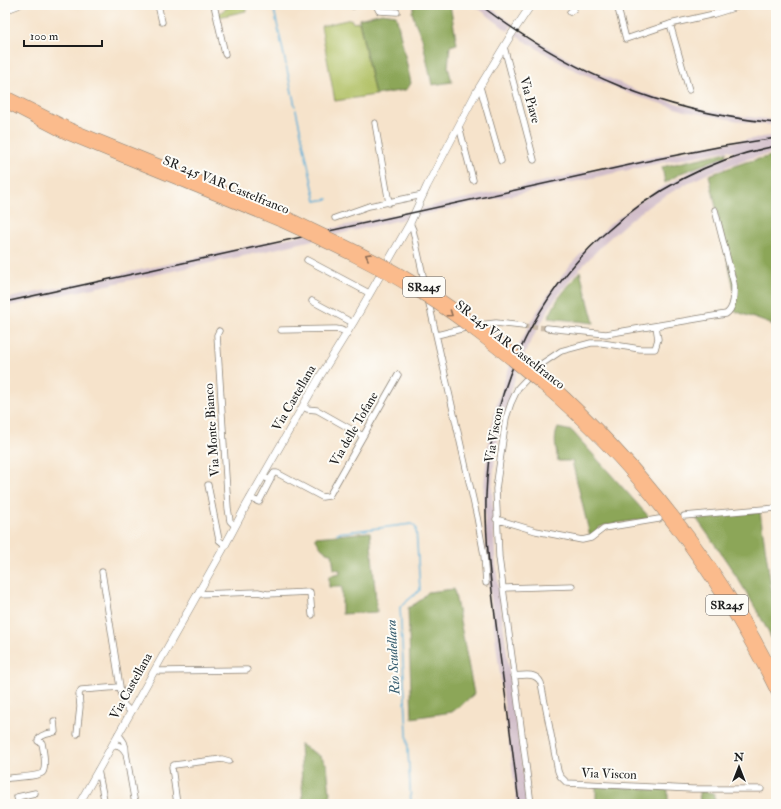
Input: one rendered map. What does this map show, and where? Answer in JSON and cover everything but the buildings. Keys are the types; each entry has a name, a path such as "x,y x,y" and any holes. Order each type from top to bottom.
{"highway":[{"name":"SR 245 VAR Castelfranco","path":"5,95 37,116 72,136 283,218 425,297 546,383 575,405 623,454 671,512 726,588 757,640 776,677"},
{"name":"SR 245 VAR Castelfranco","path":"5,104 37,116"},
{"name":"SR 245 VAR Castelfranco","path":"546,383 617,457 670,522 708,574 736,619 776,693"}],"street":[{"path":"5,10 18,5"},
{"path":"158,5 162,22"},
{"path":"214,5 225,54"},
{"path":"376,5 379,11 397,12"},
{"path":"336,218 369,206 423,196 480,87 531,5"},
{"path":"570,12 574,10 574,5"},
{"path":"617,5 626,39 670,24 714,14 743,5"},
{"path":"670,24 689,90"},
{"name":"Via Piave","path":"504,47 534,160"},
{"path":"480,87 501,161"},
{"path":"375,123 389,203"},
{"path":"459,126 473,180"},
{"name":"Via Castellana","path":"79,804 250,498 414,216 423,196"},
{"path":"547,328 606,334 726,314 729,312 734,294 734,284 715,210"},
{"name":"Via Viscon","path":"410,223 413,230 480,530 486,583"},
{"path":"307,260 369,293"},
{"path":"312,301 353,323"},
{"path":"436,335 483,324 496,323 523,326"},
{"name":"Via Viscon","path":"531,804 499,557 496,519 496,489 506,418 514,395 524,381 540,365 561,351 583,345 602,343 640,349 655,349 658,339 656,326"},
{"path":"281,330 336,329 347,333"},
{"name":"Via Monte Bianco","path":"219,331 217,335 228,508 230,521 235,526"},
{"name":"Via delle Tofane","path":"270,479 274,473 277,473 322,497 327,497 330,495 398,375"},
{"path":"303,406 317,410 363,436"},
{"path":"250,498 259,502 270,479 263,476"},
{"path":"208,485 219,540 225,545"},
{"path":"684,516 776,508"},
{"path":"496,519 536,531 582,540 591,538 604,528 659,519"},
{"path":"102,572 120,687 124,705 131,712"},
{"path":"504,588 572,586"},
{"path":"197,594 258,592 267,594 310,592 312,615"},
{"path":"155,670 247,670"},
{"name":"Via Viscon","path":"514,676 535,676 541,682 558,770 560,776 567,783 692,789 761,790"},
{"path":"77,734 81,690 120,687"},
{"path":"5,779 41,774 43,772 44,764 42,743 38,741 38,739 40,736 55,732 54,721"},
{"path":"118,734 126,744 126,753 135,804"},
{"path":"112,746 120,746 126,753"},
{"path":"177,804 172,767 174,765 222,759 229,761"},
{"path":"98,770 105,804"},
{"path":"19,804 18,797 35,793"}],"shaded area":[{"path":"474,5 487,5 513,24 508,31"},
{"path":"519,30 577,64 643,93 683,105 732,115 776,120 776,125 755,124 685,111 630,94 568,67 515,35"},
{"path":"776,135 776,153 751,158 711,172 686,184 656,201 630,220 605,242 574,275 553,302 528,346 516,374 502,422 495,455 492,488 495,555 499,593 527,804 517,804 488,574 483,496 489,435 497,403 507,373 533,318 549,293 571,264 610,224 654,192 695,169 731,155 734,152 729,150 665,162 417,216 422,208 658,156"},
{"path":"412,211 408,218 266,251 5,307 5,299"}],"green space":[{"path":"232,5 245,5 246,11 219,17 218,14"},
{"path":"415,5 450,5 457,44 450,46 448,67 452,82 432,85 422,38 412,12"},
{"path":"382,13 396,15 411,83 405,90 375,95 359,19"},
{"path":"351,19 353,23 359,22 375,95 335,101 321,26"},
{"path":"727,152 726,156 681,173 665,183 662,167"},
{"path":"776,155 776,326 732,310 735,294 709,175 746,162"},
{"path":"580,271 594,323 548,318 558,299"},
{"path":"558,428 572,431 650,518 606,525 600,527 590,536 572,461 558,461 555,440"},
{"path":"760,512 776,621 776,648 759,614 739,581 696,518"},
{"path":"370,532 377,612 342,614 342,587 329,587 329,576 340,574 340,570 334,569 332,553 323,550 315,537"},
{"path":"454,589 474,694 452,712 412,718 408,608 418,602 428,592"},
{"path":"300,744 321,757 327,765 331,804 303,804"},
{"path":"596,786 668,790 668,804 596,804"},
{"path":"699,791 714,793 715,804 700,804"}],"waterway":[{"name":"Rio Scudellara","path":"273,5 295,106"},
{"name":"Rio Scudellara","path":"296,110 316,201 328,199"},
{"name":"Rio Scudellara","path":"337,533 412,524 416,529 420,590 400,607 411,804"}],"tunnel":[{"path":"523,326 547,328"}],"railway":[{"path":"480,5 549,51 584,70 619,86 694,110 734,118 776,123"},
{"path":"5,302 657,159 718,147 776,138"},
{"path":"519,804 492,591 486,515 489,459 495,423 505,388 518,354 535,321 554,290 577,261 603,235 622,219 641,204 683,178 728,159 752,151 776,146"}]}
